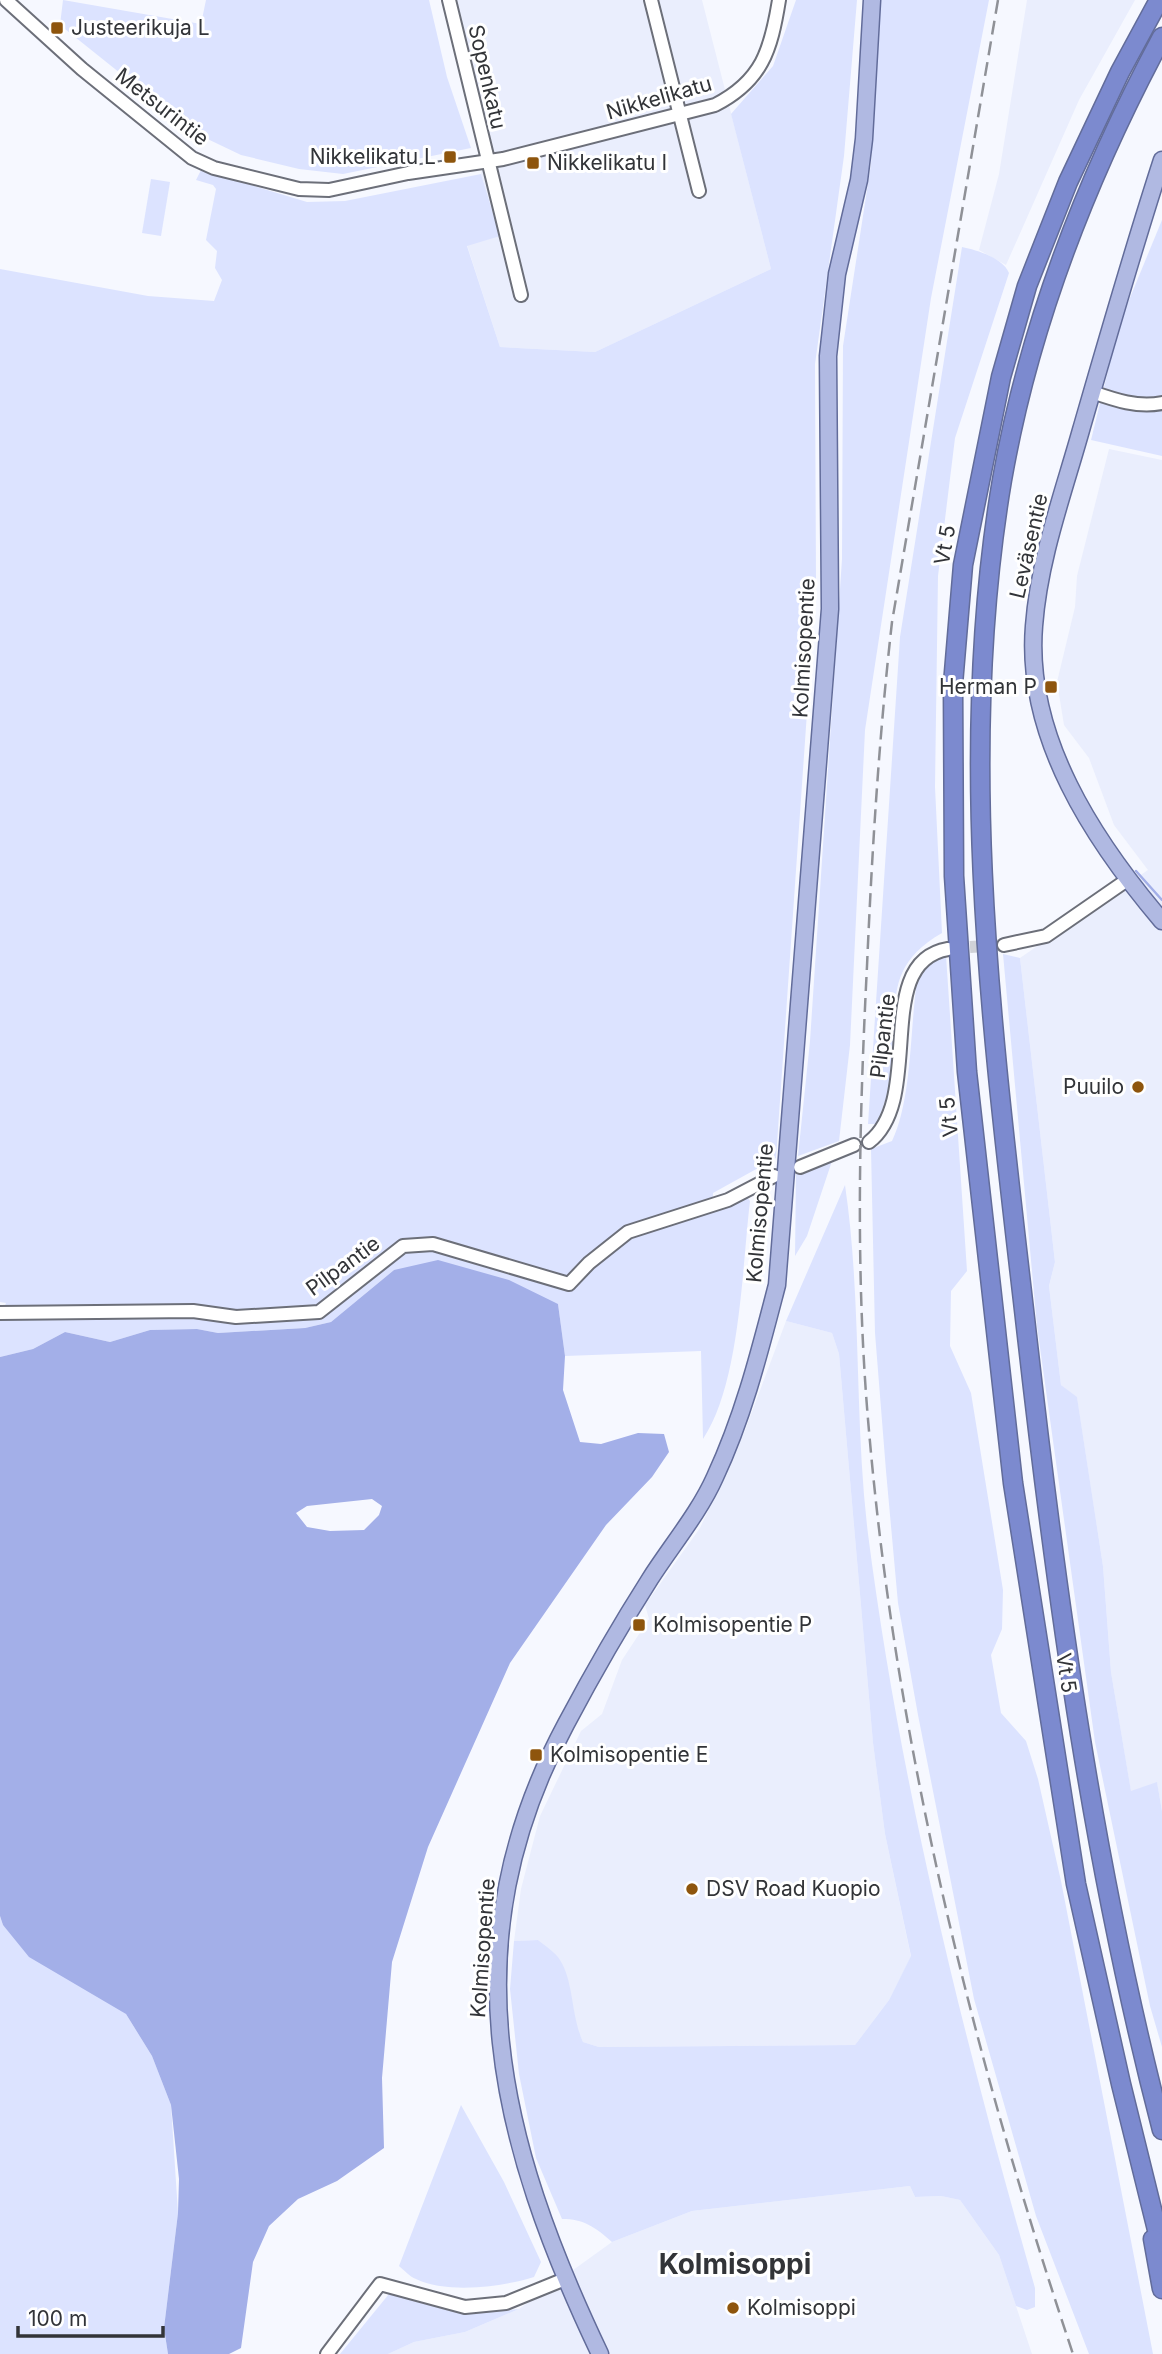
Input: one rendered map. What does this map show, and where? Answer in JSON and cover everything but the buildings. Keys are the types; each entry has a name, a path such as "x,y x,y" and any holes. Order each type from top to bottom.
{"highway":[{"name":"Vt 5","path":"1159,0 1119,72 1074,170 1027,286 1001,377 963,565 953,684 954,876 967,1072 1013,1483 1076,1884 1162,2250"},
{"name":"Vt 5","path":"1162,37 1138,82 1088,192 1050,292 1003,477 990,568 981,684 984,875 997,1074 1043,1481 1103,1875 1162,2130"},
{"path":"1121,2084 1162,2290"}],"main road":[{"name":"Kolmisopentie","path":"600,2354 565,2279 523,2161 505,2090 498,2020 508,1873 532,1796 565,1727 633,1606 714,1480 749,1393 777,1285 830,609 828,356 837,274 864,139 872,0"},
{"name":"Leväsentie","path":"1162,160 1048,546 1038,591 1034,652 1041,705 1060,763 1086,815 1127,880 1162,921"}],"street":[{"name":"Metsurintie","path":"6,0 90,76 192,158 214,168 316,191 486,162"},
{"name":"Sopenkatu","path":"449,0 486,162 521,295"},
{"path":"651,0 699,191"},
{"name":"Nikkelikatu","path":"486,162 678,115 715,105 735,95 750,81 768,50 779,0"},
{"path":"1092,392 1118,402 1150,406 1162,403"},
{"path":"1003,945 1046,936 1127,880"},
{"name":"Pilpantie","path":"869,1142 878,1135 894,1103 906,995 915,967 933,951 948,949"},
{"path":"800,1167 855,1145"},
{"name":"Pilpantie","path":"0,1312 193,1311 236,1317 319,1312 403,1246 433,1244 569,1284 589,1262 628,1232 728,1200 757,1182 774,1176"},
{"path":"327,2354 380,2284 465,2307 506,2303 565,2279"}],"shaded area":[{"path":"63,0 201,24 206,0 429,0 447,77 471,148 343,174 299,169 241,155 195,133 60,25"},
{"path":"456,0 702,0 771,269 595,352 500,347 467,245 500,235 481,174 488,132"},
{"path":"796,0 857,0 844,156 815,364 816,583 776,1158 713,1193 712,1210 747,1197 750,1201 732,1357 725,1388 703,1439 701,1351 565,1356 558,1304 394,1270 331,1322 305,1328 218,1333 197,1329 150,1330 110,1342 65,1332 33,1349 0,1357 0,1317 6,1303 0,1302 0,269 148,296 214,301 222,280 215,268 217,251 206,240 216,189 213,185 196,180 201,170 307,202 345,201 481,174 500,236 467,246 500,347 595,352 771,269 731,114 773,66"},
{"path":"880,0 989,0 931,298 865,730 850,1045 839,1141 798,1156 810,1041 842,559 843,346 871,164"},
{"path":"1027,0 1135,0 1079,100 1006,265 979,250 999,174"},
{"path":"151,179 170,182 161,236 142,233"},
{"path":"1162,220 1162,456 1091,440 1120,322"},
{"path":"962,247 995,259 1009,273 955,438 938,576 935,787 942,933 922,947 908,962 900,978 896,996 892,1077 877,1124 868,1124 900,637"},
{"path":"1109,449 1162,460 1162,1811 1157,1783 1131,1792 1111,1672 1103,1566 1077,1398 1061,1385 1049,1286 1055,1262 1020,958 1148,870 1114,825 1089,758 1064,725 1057,682 1075,607 1077,576"},
{"path":"1003,954 1020,958 1055,1262 1049,1286 1061,1385 1077,1397 1103,1566 1111,1672 1131,1791 1157,1782 1162,1811 1162,2047 1150,2006 1095,1742 1037,1326"},
{"path":"946,955 967,1271 951,1291 950,1346 971,1393 1003,1590 1002,1629 991,1655 1001,1713 1026,1741 1038,1779 1061,1881 1153,2354 1089,2354 1036,2216 974,1999 898,1603 875,1333 871,1149 892,1141 899,1124 907,1084 917,981 922,967"},
{"path":"832,1161 807,1236 795,1256 796,1173"},
{"path":"845,1185 854,1272 864,1491 882,1630 898,1725 937,1914 984,2102 1035,2288 1035,2307 1027,2310 1016,2306 999,2255 960,2200 941,2196 915,2197 910,2186 692,2211 612,2242 589,2225 577,2220 562,2219 536,2158 519,2074 510,1989 514,1941 538,1940 558,1957 568,1978 583,2042 599,2047 855,2045 889,2000 911,1956 885,1834 873,1743 839,1354 832,1333 786,1321"},
{"path":"786,1321 832,1333 839,1354 873,1743 885,1834 911,1957 889,2000 855,2045 599,2047 583,2042 574,2022 569,1984 538,1940 514,1941 521,1889 540,1816 581,1731 602,1714 622,1660 649,1619 645,1605 700,1528 744,1433"},
{"path":"0,1916 3,1925 126,2014 152,2056 171,2105 178,2213 164,2328 168,2354 0,2354"},
{"path":"461,2105 504,2182 541,2262 534,2277 506,2284 459,2288 429,2284 414,2278 399,2266"},
{"path":"910,2186 915,2197 941,2196 960,2200 999,2255 1032,2354 388,2354 414,2342 465,2332 519,2309 612,2242 692,2211"},
{"path":"389,2294 453,2309 519,2309 465,2332 414,2342 388,2354 340,2354"}],"water":[{"path":"438,1260 509,1280 558,1304 565,1356 563,1390 580,1442 601,1444 638,1433 664,1434 669,1452 652,1477 606,1525 510,1663 428,1847 392,1962 382,2078 384,2148 337,2181 298,2199 269,2226 253,2262 241,2348 229,2354 168,2354 164,2328 178,2213 179,2179 171,2105 152,2056 126,2014 29,1957 3,1925 0,1916 0,1357 33,1349 65,1332 110,1342 150,1330 197,1329 218,1333 305,1328 331,1322 394,1270","holes":["372,1499 382,1506 379,1515 364,1530 330,1531 307,1527 296,1513 307,1506"]}],"waterway":[{"path":"1136,871 1162,900"}],"tunnel":[{"path":"952,948 1004,945"}],"railway":[{"path":"998,0 892,622 887,665 864,1025 860,1264 865,1383 883,1559 920,1790 945,1904 1003,2130 1073,2354"}],"place":[{"name":"Justeerikuja L","path":"57,28"},
{"name":"Nikkelikatu L","path":"450,157"},
{"name":"Nikkelikatu I","path":"533,163"},
{"name":"Herman P","path":"1051,687"},
{"name":"Puuilo","path":"1138,1087"},
{"name":"Kolmisopentie P","path":"639,1625"},
{"name":"Kolmisopentie E","path":"536,1755"},
{"name":"DSV Road Kuopio","path":"692,1889"},
{"name":"Kolmisoppi","path":"733,2308"}],"district":[{"name":"Kolmisoppi","path":"735,2264"}]}
